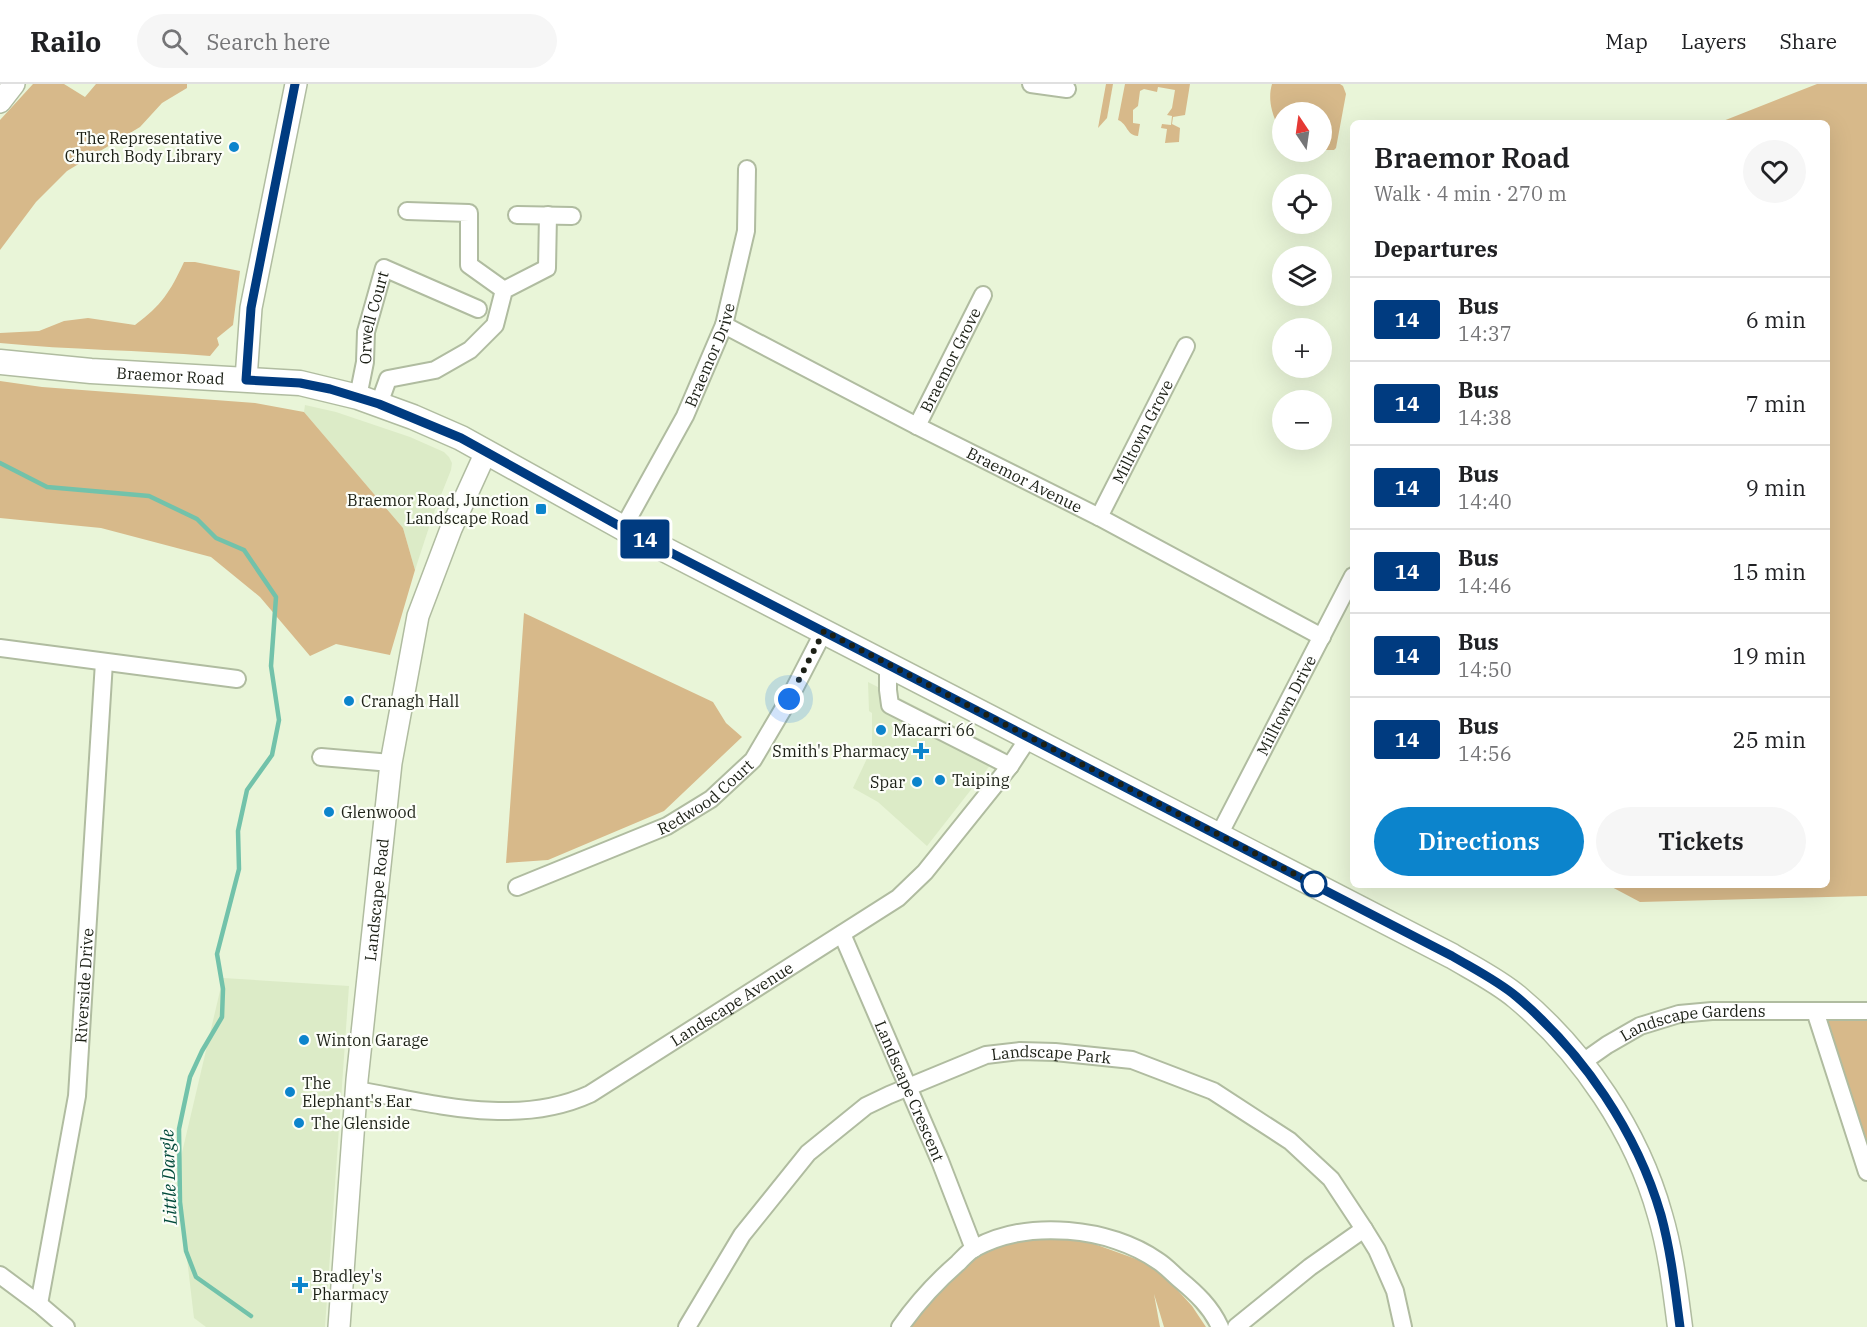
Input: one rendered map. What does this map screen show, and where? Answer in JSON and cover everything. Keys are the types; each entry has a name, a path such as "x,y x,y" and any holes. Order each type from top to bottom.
{"main road":[{"name":"Braemor Road","path":"0,362 91,372 300,383 369,401 438,428 623,528 1219,835 1487,976 1516,996 1541,1019 1580,1064 1619,1119 1642,1165 1654,1196 1665,1234 1680,1327"}],"street":[{"path":"0,102 14,84"},
{"path":"246,380 251,308 296,84"},
{"path":"1031,84 1067,89"},
{"name":"Braemor Drive","path":"623,528 685,416 724,325 746,231 747,169"},
{"path":"407,212 469,213 469,265 504,290"},
{"path":"517,215 572,216"},
{"path":"369,401 388,379 435,370 470,350 495,325 504,290 547,268 548,215"},
{"name":"Orwell Court","path":"369,401 365,362 366,332 384,268 478,309"},
{"name":"Braemor Grove","path":"918,426 983,295"},
{"name":"Braemor Avenue","path":"724,325 1100,518 1322,637"},
{"name":"Milltown Grove","path":"1100,518 1186,346"},
{"name":"Landscape Road","path":"339,1327 357,1090 391,763 418,616 451,529 486,452"},
{"name":"Milltown Drive","path":"1219,835 1350,582"},
{"name":"Redwood Court","path":"517,886 667,826 711,799 753,760 789,699 824,631"},
{"path":"0,648 237,679"},
{"name":"Riverside Drive","path":"39,1304 77,1096 104,662"},
{"path":"888,664 890,705 1010,766"},
{"name":"Landscape Avenue","path":"357,1090 482,1111 523,1110 570,1103 590,1094 898,898 925,872 1010,766 1029,737"},
{"path":"321,758 391,763"},
{"name":"Landscape Crescent","path":"842,934 940,1161 974,1249"},
{"name":"Landscape Gardens","path":"1580,1064 1640,1026 1679,1014 1712,1011 1867,1011"},
{"path":"1815,1011 1867,1172"},
{"name":"Landscape Park","path":"687,1327 742,1235 808,1153 866,1106 907,1086 986,1055 1020,1051 1055,1052 1132,1060 1213,1091 1290,1141 1331,1179 1377,1250 1395,1291 1403,1327"},
{"path":"1236,1327 1310,1267 1364,1229"},
{"path":"900,1327 915,1305 974,1249 998,1238 1048,1230 1079,1232 1111,1240 1158,1261 1191,1288 1213,1312 1220,1327"},
{"path":"0,1275 66,1327"}],"shaded area":[{"path":"33,84 64,84 85,97 96,84 187,84 187,88 162,103 140,127 67,171 36,202 0,250 0,120"},
{"path":"1106,84 1113,84 1107,118 1098,128"},
{"path":"1125,84 1190,84 1185,115 1173,117 1172,124 1180,128 1179,142 1165,143 1167,129 1161,128 1162,124 1171,125 1172,116 1167,115 1172,108 1175,90 1158,87 1157,92 1144,89 1140,91 1138,106 1133,110 1133,123 1140,124 1138,136 1131,134 1118,120"},
{"path":"1272,84 1340,84 1343,86 1346,94 1336,148 1332,150 1332,102 1272,102 1272,109 1271,90"},
{"path":"1817,84 1867,84 1867,896 1640,902 1614,888 1830,888 1830,120 1726,120"},
{"path":"184,262 240,271 233,325 217,338 219,345 210,356 0,343 0,333 39,331 64,321 88,318 135,325 164,297"},
{"path":"0,381 42,387 255,403 304,412 403,528 415,570 390,655 336,644 310,656 260,597 211,557 101,528 0,518"},
{"path":"305,405 336,412 410,437 444,452 449,457 452,463 451,470 415,570 403,528 304,412"},
{"path":"524,613 713,702 726,723 742,737 664,811 548,860 506,863"},
{"path":"868,682 1002,750 927,846 878,802 853,788 872,748 872,713 869,711"},
{"path":"223,978 349,986 325,1327 206,1327 194,1318 177,1174"},
{"path":"1867,1019 1867,1146 1827,1021"},
{"path":"1048,1236 1086,1241 1150,1264 1192,1306 1206,1327 1164,1327 1154,1294 1160,1327 907,1327 952,1277 983,1254 1023,1240"}],"waterway":[{"name":"Little Dargle","path":"0,463 47,487 149,496 197,519 216,538 244,550 276,597 271,666 279,720 272,755 247,790 238,831 239,869 217,954 223,989 222,1017 190,1077 179,1129 180,1202 186,1251 196,1277 251,1316"}],"bus line":[{"name":"14","path":"295,84 251,308 246,380 300,383 330,389 379,404 461,438 623,528 1219,835 1487,976 1516,996 1541,1019 1580,1064 1619,1119 1642,1165 1660,1215 1673,1276 1680,1327"}],"place":[{"name":"The Representative Church Body Library","path":"234,147"},
{"name":"Braemor Road, Junction Landscape Road","path":"541,509"},
{"name":"Cranagh Hall","path":"349,701"},
{"name":"Macarri 66","path":"881,730"},
{"name":"Smith's Pharmacy","path":"921,751"},
{"name":"Taiping","path":"940,780"},
{"name":"Spar","path":"917,782"},
{"name":"Glenwood","path":"329,812"},
{"name":"Winton Garage","path":"304,1040"},
{"name":"The Elephant's Ear","path":"290,1092"},
{"name":"The Glenside","path":"299,1123"},
{"name":"Bradley's Pharmacy","path":"300,1285"}],"route":[{"path":"789,699 824,631 1314,884"}]}
